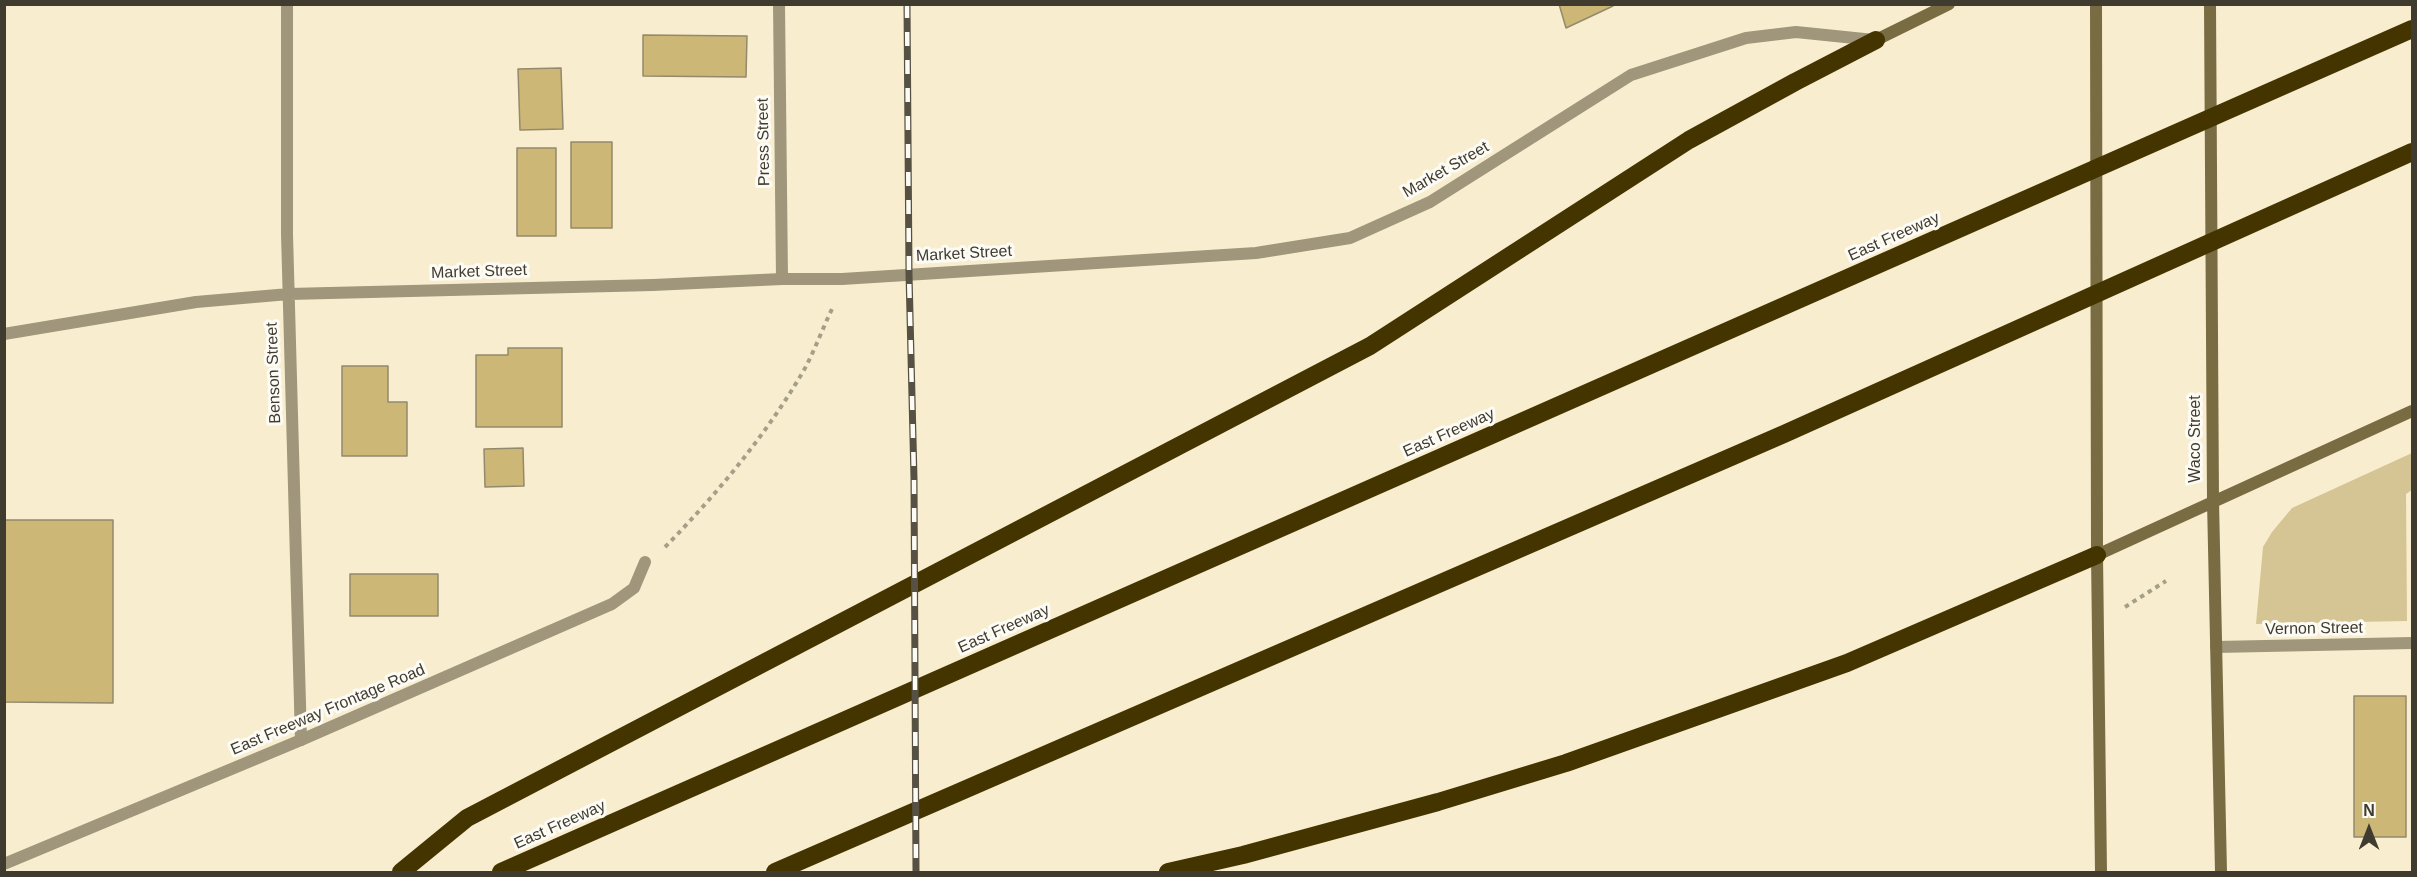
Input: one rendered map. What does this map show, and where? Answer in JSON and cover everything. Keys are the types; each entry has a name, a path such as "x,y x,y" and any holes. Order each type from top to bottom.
{"highway":[{"name":"East Freeway","path":"501,873 2412,29"},
{"path":"401,873 467,818 1370,346 1689,140 1876,40"},
{"path":"775,873 1784,434 2412,152"},
{"path":"1168,873 1438,802 1566,763 1847,663 2097,555"}],"main road":[{"path":"1876,40 1949,4"},
{"path":"2096,4 2097,555 2101,873"},
{"name":"Waco Street","path":"2210,4 2213,501 2221,873"},
{"path":"2097,555 2412,411"}],"street":[{"name":"Benson Street","path":"287,4 289,294 301,740"},
{"name":"Press Street","path":"779,4 782,279"},
{"name":"Market Street","path":"4,334 196,302 289,294 842,279 1256,253 1350,238 1430,202 1631,75 1746,38 1796,32 1876,40"},
{"name":"East Freeway Frontage Road","path":"4,864 301,740 612,604 634,588 645,562"},
{"name":"Vernon Street","path":"2216,647 2412,643"}],"path":[{"path":"645,562 665,547 718,492 765,431 805,368 836,300 842,279"},
{"path":"2125,607 2166,581"}],"shaded area":[{"path":"2412,453 2412,490 2406,494 2407,621 2256,624 2263,547 2292,508"}],"building":[{"path":"1559,4 1612,4 1613,6 1566,28"},
{"path":"643,35 747,36 746,77 643,76"},
{"path":"561,68 563,129 520,130 518,69"},
{"path":"571,142 612,142 612,228 571,228"},
{"path":"517,148 556,148 556,236 517,236"},
{"path":"508,348 562,348 562,427 476,427 476,355 508,355"},
{"path":"342,366 388,366 388,402 407,402 407,456 342,456"},
{"path":"523,448 524,486 485,487 484,449"},
{"path":"4,520 113,520 113,703 4,702"},
{"path":"350,574 438,574 438,616 350,616"},
{"path":"2354,696 2406,696 2406,837 2354,837"}],"railway":[{"path":"907,4 909,274 914,479 916,872"}]}
